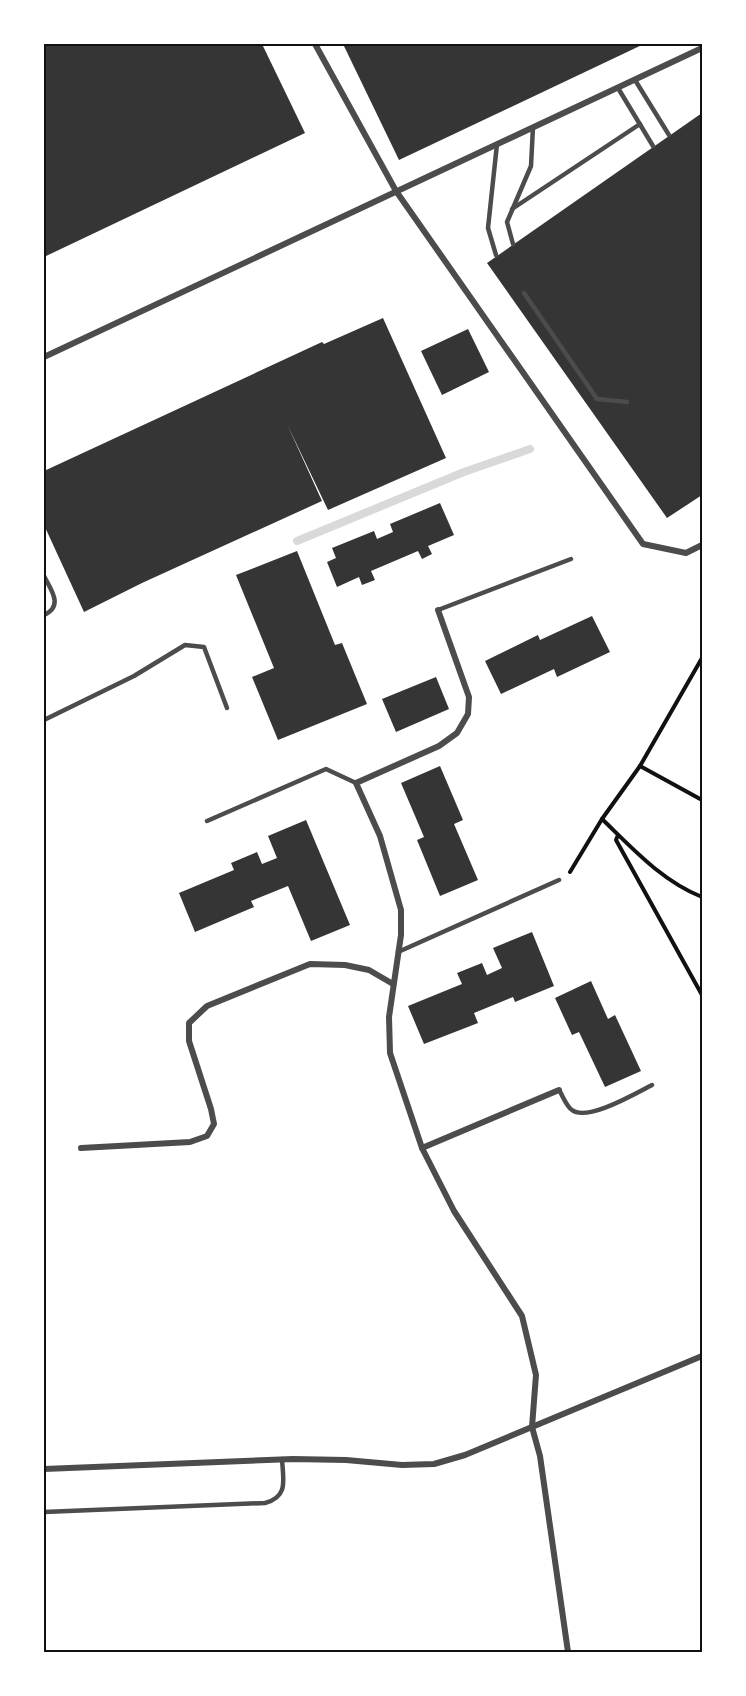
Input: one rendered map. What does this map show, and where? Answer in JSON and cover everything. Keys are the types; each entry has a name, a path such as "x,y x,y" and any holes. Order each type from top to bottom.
{"street":[{"path":"315,44 396,191 643,544 686,553 702,545"},
{"path":"44,357 702,48"},
{"path":"438,610 469,697 468,714 457,733 439,746 356,783 380,836 401,910 401,935 388,1017 390,1053 422,1148 454,1211 522,1316 536,1375 532,1427 540,1456 568,1653"},
{"path":"81,1148 190,1142 207,1136 214,1124 189,1041 189,1023 207,1006 310,964 345,965 369,970 393,984"},
{"path":"422,1148 559,1090"},
{"path":"44,1469 282,1459 346,1460 402,1465 434,1464 465,1455 702,1356"}],"lane":[{"path":"634,80 669,135"},
{"path":"618,88 653,146"},
{"path":"512,209 640,124"},
{"path":"513,244 507,222 531,166 533,127"},
{"path":"496,255 488,228 497,144"},
{"path":"524,293 597,399 627,402"},
{"path":"438,610 571,559"},
{"path":"44,576 56,599 54,607 44,615"},
{"path":"44,720 134,676 185,645 204,647 227,708"},
{"path":"207,821 326,769 356,783"},
{"path":"398,952 559,880"},
{"path":"559,1090 570,1109 577,1113 586,1113 600,1110 652,1085"},
{"path":"44,1512 274,1501 280,1496 283,1487 282,1459"}],"path":[{"path":"559,880 569,874 602,819 640,766 702,658"},
{"path":"640,766 702,800"},
{"path":"602,819 648,864 684,890 702,897"},
{"path":"618,835 616,840 702,995"}],"building":[{"path":"44,44 262,44 305,133 44,257"},
{"path":"343,44 644,44 399,160"},
{"path":"702,113 702,495 667,518 487,263"},
{"path":"383,318 446,458 328,510 287,424 322,501 84,612 44,525 44,471 322,342 324,344"},
{"path":"468,329 489,372 442,395 421,351"},
{"path":"440,503 454,535 428,546 432,554 422,559 418,551 371,571 375,580 362,585 359,577 337,587 327,562 336,558 332,548 374,531 377,539 393,532 390,524"},
{"path":"297,551 335,645 342,643 367,704 278,740 252,677 274,668 236,575"},
{"path":"592,616 610,652 557,677 554,669 501,694 485,661 538,635 540,640"},
{"path":"436,677 449,709 396,732 382,699"},
{"path":"440,766 463,820 454,824 478,880 440,896 417,840 424,837 401,783"},
{"path":"306,820 350,925 311,941 288,886 251,901 254,907 195,932 179,893 234,870 231,863 257,852 262,864 277,858 268,836"},
{"path":"532,932 554,986 515,1002 513,997 474,1013 478,1023 424,1044 408,1006 462,984 457,973 482,963 487,975 502,968 493,948"},
{"path":"591,981 608,1019 615,1015 641,1071 605,1087 579,1032 572,1035 555,998"}],"waterway":[{"path":"297,541 464,472 530,449"}]}
